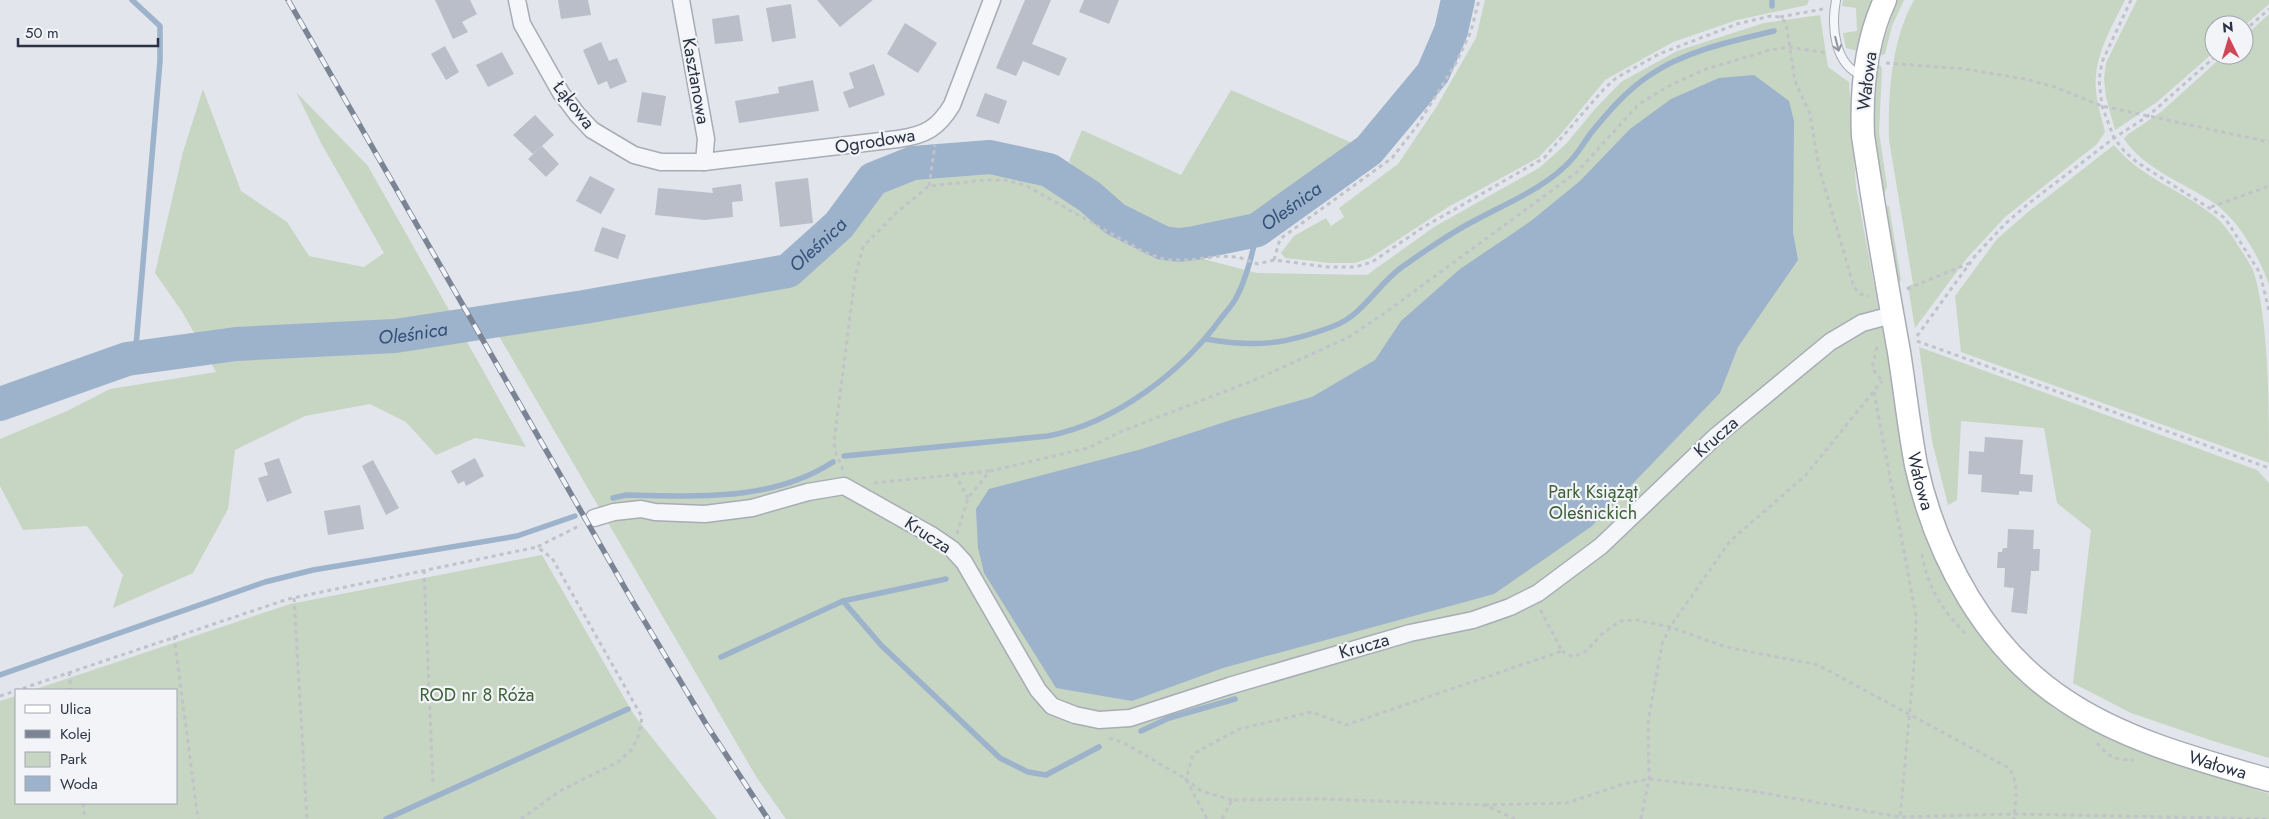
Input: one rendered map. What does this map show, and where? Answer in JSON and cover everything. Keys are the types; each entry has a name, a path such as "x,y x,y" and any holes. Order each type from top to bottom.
{"street":[{"path":"506,0 522,24"},
{"name":"Łąkowa","path":"517,0 522,24 561,93 592,130 611,144 634,155 661,162 704,162"},
{"name":"Kasztanowa","path":"681,0 706,139 704,162"},
{"name":"Ogrodowa","path":"704,162 915,137 930,131 943,120 952,105 992,0"},
{"name":"Wałowa","path":"1885,0 1873,66 1862,107 1863,136 1891,299 1916,464 1935,529 1963,588 1993,634 2035,677 2064,700 2098,721 2158,745 2269,780"},
{"name":"Krucza","path":"844,486 933,536 952,549 964,562 1038,690 1052,706 1075,715 1100,720 1130,718 1229,686 1410,632 1473,620 1510,608 1538,593 1601,546 1715,437 1830,342 1862,323 1891,299"},
{"path":"588,521 614,512 641,509 655,512 705,514 752,508 808,492 844,486"}],"lane":[{"path":"1836,0 1834,10 1835,36 1846,65 1854,73 1873,66"}],"path":[{"path":"1274,260 1280,239 1392,158 1417,126 1456,63 1471,31 1479,0"},
{"path":"2131,0 2102,62 2099,80 2102,106 2114,138 2125,152 2138,163 2225,218 2260,273 2269,311"},
{"path":"1834,10 1817,9 1780,17 1771,16 1737,24 1659,54 1616,78 1603,90 1544,158 1422,228 1372,262 1355,267 1328,267 1274,260 1258,264 1238,257 1220,256 1167,260 1152,255 1024,185 1005,180 986,180 930,186 896,213 863,247 855,277 848,322 834,442 835,451 842,465 844,486 990,471 1088,448 1120,432 1257,379 1349,337 1386,312 1577,172 1639,104 1664,88 1703,70 1770,50 1789,47 1841,55"},
{"path":"2254,22 2269,9"},
{"path":"1780,17 1786,22 1795,81 1810,114 1820,168 1854,286 1860,294 1891,299 1971,262"},
{"path":"1873,66 1890,55"},
{"path":"1914,340 1971,262 2005,224 2114,138 2148,116 2206,65"},
{"path":"1873,66 1887,72"},
{"path":"1873,66 1965,69 2025,79 2055,87 2102,106 2269,142"},
{"path":"930,186 936,148"},
{"path":"2211,208 2269,186"},
{"path":"1885,385 1872,368 1877,344 1891,299"},
{"path":"1912,332 1916,350"},
{"path":"1914,340 2269,468"},
{"path":"1641,819 1649,779 1648,722 1662,644 1670,627 1730,541 1804,476 1882,380"},
{"path":"1874,392 1916,616 1900,818"},
{"path":"952,549 968,498 990,471"},
{"path":"955,474 968,498"},
{"path":"20,689 174,636 294,598 537,547 588,521"},
{"path":"1922,545 1925,571 1931,587 1951,619 1972,640"},
{"path":"521,819 560,790 618,762 631,750 638,735 642,717 552,558 537,547"},
{"path":"424,570 433,785"},
{"path":"1538,593 1540,609 1562,651 1573,658 1586,651 1602,634 1620,621 1637,620 1670,627 1726,648 1818,665 2009,768 2015,776 2016,785 2014,819"},
{"path":"294,598 307,819"},
{"path":"174,636 198,819"},
{"path":"1207,819 1186,779 1193,754 1239,729 1312,712 1346,725 1562,651"},
{"path":"68,672 70,689"},
{"path":"0,696 15,691"},
{"path":"1106,737 1124,743 1186,779 1200,791 1232,800 1323,799 1485,805 1567,803 1623,784 1649,779 1752,790 1900,818 2014,814 2269,819"},
{"path":"2092,737 2106,754 2116,760 2139,760"},
{"path":"1222,819 1232,800"},
{"path":"83,804 85,819"},
{"path":"1485,805 1515,819"}],"green space":[{"path":"1485,0 1809,0 1807,5 1737,20 1673,42 1605,80 1560,135 1538,158 1448,207 1370,258 1355,263 1330,263 1285,258 1281,253 1294,236 1326,218 1331,226 1344,217 1339,208 1398,164 1437,106 1476,38"},
{"path":"1843,0 1873,0 1857,51 1846,48 1843,33 1857,31 1856,8 1842,6"},
{"path":"1897,0 1904,0 1892,26 1885,54 1879,56"},
{"path":"1914,0 2125,0 2104,44 2097,66 2098,106 2105,132 2097,144 2005,217 1967,258 1915,328 1908,286 1913,284 1889,140 1892,68 1900,33"},
{"path":"2137,0 2269,0 2269,4 2254,17 2254,15 2204,15 2204,61 2157,102 2115,130 2106,97 2104,79 2106,63"},
{"path":"2269,14 2269,285 2254,251 2240,229 2223,210 2203,196 2154,168 2133,150 2124,139 2161,112 2213,65 2254,65 2254,28"},
{"name":"Park Książąt Oleśnickich","path":"1820,15 1828,67 1849,82 1856,187 1914,499 1933,552 1954,595 1999,660 2056,710 2131,748 2269,794 2269,819 786,819 757,778 496,331 796,279 885,184 959,167 1016,168 1054,184 1105,217 1161,248 1257,273 1367,275 1434,227 1539,168 1566,144 1595,109 1621,82 1677,51 1764,23"},
{"path":"1876,65 1880,65 1882,69 1879,132 1887,186 1883,199 1873,133 1872,111"},
{"path":"203,89 241,191 287,222 309,256 364,267 384,253 321,143 296,92 368,166 526,447 475,438 436,455 406,422 370,404 305,416 235,450 228,509 193,573 113,608 123,575 87,526 23,530 0,486 0,439 67,411 110,389 216,372 183,313 155,273 183,152"},
{"path":"1231,90 1352,143 1280,200 1260,212 1240,222 1219,229 1189,234 1167,232 1134,216 1097,190 1069,161 1082,130 1181,175"},
{"path":"2114,145 2124,156 2148,175 2201,206 2217,218 2231,234 2253,270 2265,338 2269,463 1961,352 1955,296 1997,239 2028,212"},
{"path":"1889,206 1901,280 1899,283 1897,281 1884,207"},
{"path":"1919,347 2257,470 2269,483 2269,758 2131,713 2073,683 2091,530 2057,503 2044,428 1961,421 1957,500 1948,505 1932,441"},
{"name":"ROD nr 8 Róża","path":"542,555 634,715 717,819 0,819 0,701 15,696 15,804 178,804 178,689 36,689 290,604"}],"water":[{"path":"1754,75 1789,101 1794,121 1793,232 1798,260 1738,347 1720,393 1592,526 1494,594 1223,668 1132,701 1056,688 984,573 978,548 976,509 989,489 1142,449 1234,419 1312,397 1375,360 1401,321 1460,269 1531,221 1580,181 1630,129 1671,99 1719,78"}],"building":[{"path":"435,0 470,0 477,14 462,22 468,32 453,39"},
{"path":"558,0 588,0 591,15 561,19"},
{"path":"817,0 873,0 840,27"},
{"path":"1025,0 1051,0 1032,44 1067,58 1059,76 1023,61 1016,76 996,68"},
{"path":"1084,0 1119,0 1109,24 1079,12"},
{"path":"791,4 796,38 772,42 766,8"},
{"path":"739,15 743,41 715,44 712,19"},
{"path":"905,23 937,43 918,73 887,54"},
{"path":"601,42 609,61 617,58 627,82 610,89 607,81 598,85 583,50"},
{"path":"445,46 459,72 446,80 431,54"},
{"path":"502,52 514,74 488,87 476,65"},
{"path":"874,64 885,95 849,108 843,92 854,88 849,73"},
{"path":"813,80 819,111 739,123 735,101 779,93 778,87"},
{"path":"642,92 666,96 661,126 637,122"},
{"path":"985,93 1007,101 999,124 976,116"},
{"path":"535,115 554,135 533,154 513,135"},
{"path":"542,146 559,164 546,177 528,159"},
{"path":"590,176 615,189 601,214 576,201"},
{"path":"808,178 813,223 780,227 775,182"},
{"path":"741,184 743,201 732,202 733,217 705,220 655,215 658,188 713,193 712,188"},
{"path":"602,227 626,235 618,259 594,251"},
{"path":"1985,437 2023,440 2020,474 2033,475 2032,492 2019,491 2019,495 1981,492 1982,475 1968,474 1969,451 1984,452"},
{"path":"279,458 292,493 267,502 258,478 268,475 264,463"},
{"path":"475,458 484,476 466,486 464,481 458,484 451,471"},
{"path":"373,460 399,508 386,515 362,466"},
{"path":"360,505 364,529 328,535 324,511"},
{"path":"2008,529 2034,530 2033,549 2040,549 2039,571 2031,571 2027,614 2011,612 2014,588 2004,587 2005,568 1997,568 1998,552 2002,552 2003,548 2007,548"}],"waterway":[{"path":"132,0 160,26 160,61 135,358"},
{"name":"Oleśnica","path":"0,404 127,359 236,344 395,336 584,307 788,271 839,225 873,179 913,163 990,157 1049,170 1090,197 1115,219 1163,243 1179,245 1195,243 1257,230 1369,150 1433,73 1451,31 1458,0"},
{"path":"1772,0 1772,6"},
{"path":"1206,339 1256,344 1271,343 1301,337 1344,321 1362,307 1393,274 1419,255 1454,232 1539,186 1563,169 1604,117 1633,87 1650,75 1678,59 1694,53 1774,31"},
{"path":"844,456 1048,436 1098,420 1122,407 1145,392 1187,357 1230,307 1236,299 1246,273 1257,230"},
{"path":"613,498 626,495 706,496 759,490 809,475 833,462"},
{"path":"0,675 265,582 313,570 517,536 575,516"},
{"path":"721,657 843,601 946,579"},
{"path":"843,601 881,645 1000,758 1028,772 1046,775 1099,747"},
{"path":"1141,731 1169,718 1235,699"},
{"path":"386,819 628,709"}],"railway":[{"path":"288,0 633,602 706,724 768,819"}]}
